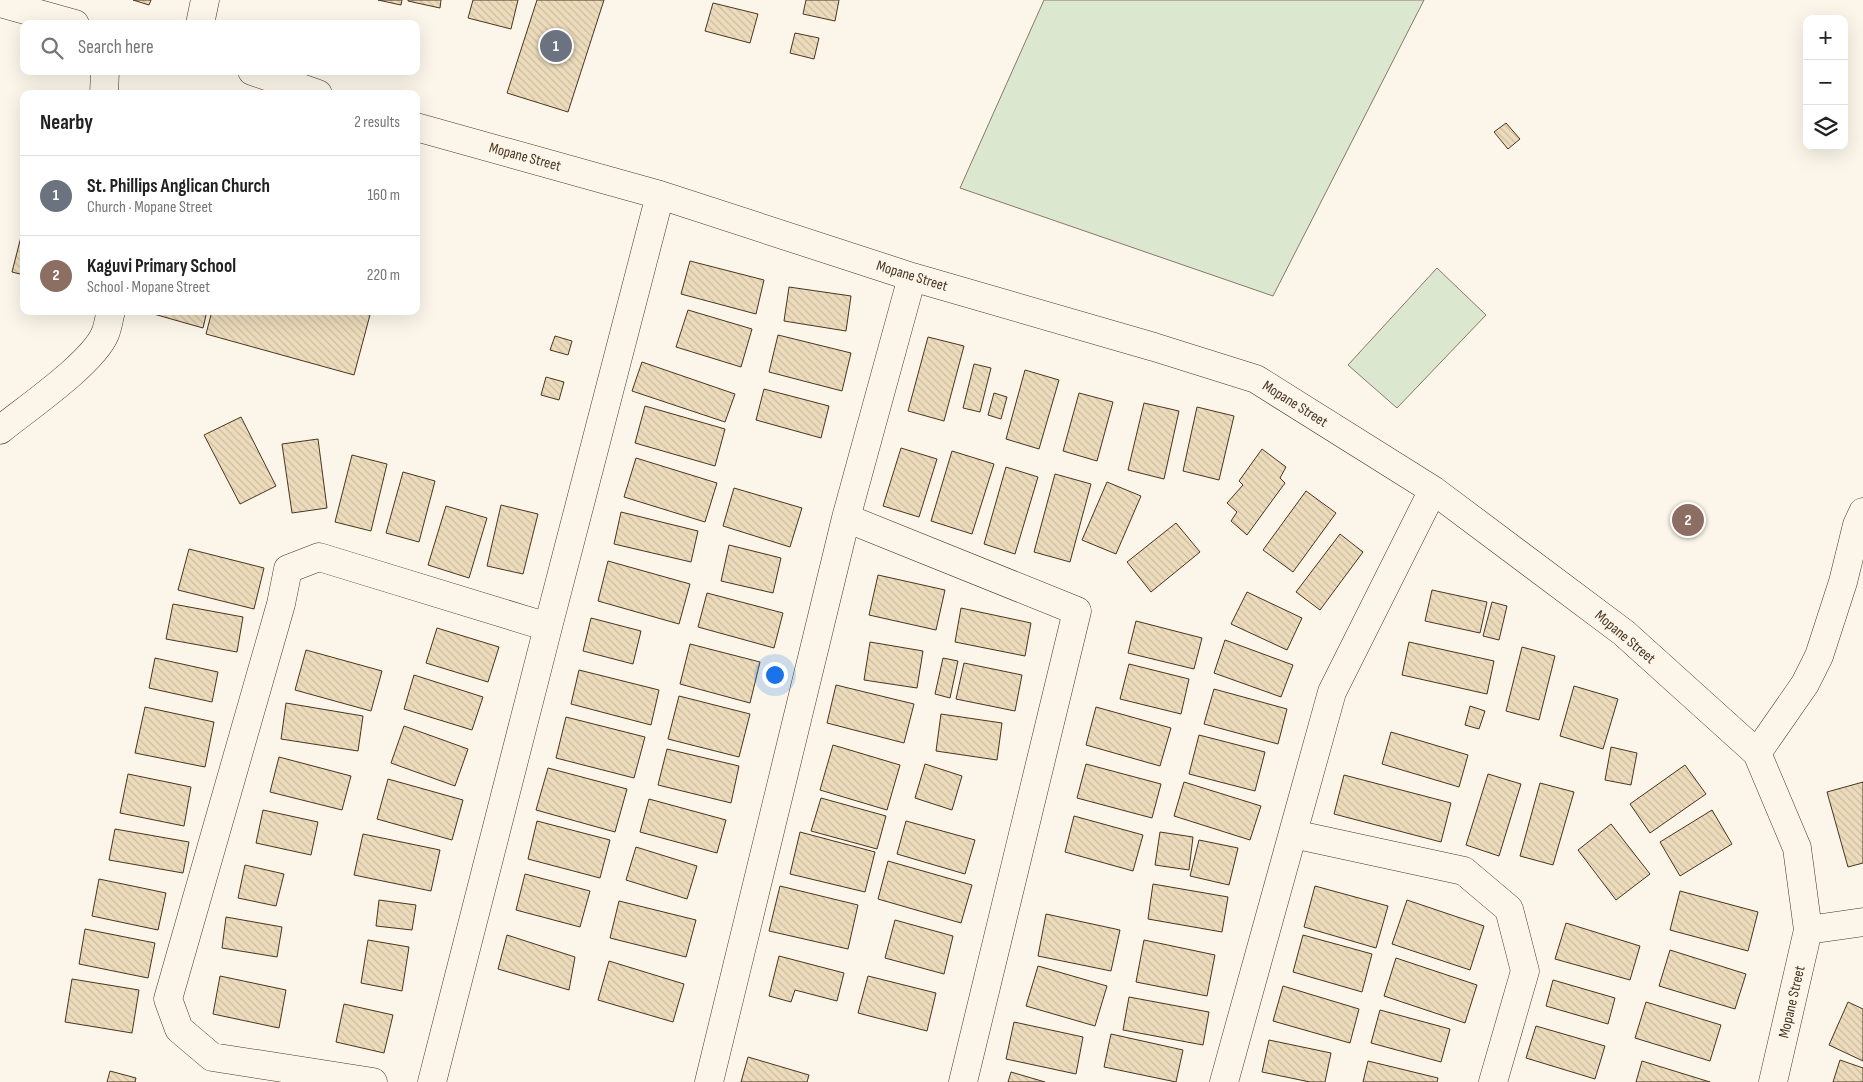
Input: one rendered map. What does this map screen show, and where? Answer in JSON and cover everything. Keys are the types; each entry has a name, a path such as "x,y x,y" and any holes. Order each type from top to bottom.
{"street":[{"path":"201,20 205,0"},
{"path":"0,4 60,20"},
{"path":"104,90 105,75"},
{"path":"263,75 307,90"},
{"name":"Mopane Street","path":"420,128 660,194 912,277 1154,347 1256,379 1432,490 1624,633 1757,753 1797,848 1808,930 1773,1082"},
{"path":"432,1082 660,194"},
{"path":"709,1082 846,518 912,277"},
{"path":"0,430 64,380 88,357 105,334 110,315"},
{"path":"1224,1082 1332,692 1432,490"},
{"path":"1757,753 1805,684 1819,656 1843,582 1857,525 1863,512"},
{"path":"846,518 1077,611 963,1082"},
{"path":"373,1082 212,1057 180,1029 168,999 281,604 288,569 319,558 548,627"},
{"path":"1292,834 1464,871 1509,908 1525,971 1493,1082"},
{"path":"1808,930 1863,922"}],"green space":[{"path":"1044,0 1424,0 1273,296 960,188"},
{"path":"1437,268 1486,315 1397,408 1348,365"}],"building":[{"path":"133,0 151,0 149,5"},
{"path":"378,0 402,0 401,5"},
{"path":"408,0 441,0 440,8"},
{"path":"473,0 518,0 511,29 468,18"},
{"path":"537,0 604,0 568,112 507,93"},
{"path":"806,0 839,0 835,21 803,14"},
{"path":"713,3 758,14 750,43 705,31"},
{"path":"795,33 819,38 814,59 790,53"},
{"path":"1506,123 1520,139 1508,149 1494,132"},
{"path":"20,241 20,274 12,272"},
{"path":"690,261 764,280 756,314 681,294"},
{"path":"789,287 851,296 846,331 784,321"},
{"path":"688,310 752,329 741,367 676,347"},
{"path":"157,315 206,315 203,328"},
{"path":"211,315 370,315 354,375 206,334"},
{"path":"778,335 851,353 842,391 769,372"},
{"path":"555,336 572,341 568,355 550,350"},
{"path":"928,337 964,346 944,421 908,411"},
{"path":"642,362 735,394 725,422 632,391"},
{"path":"974,364 991,368 980,412 963,408"},
{"path":"1025,370 1059,380 1039,449 1006,439"},
{"path":"546,377 564,382 559,400 541,395"},
{"path":"764,389 829,406 821,438 756,420"},
{"path":"994,393 1007,397 1001,419 988,415"},
{"path":"1079,393 1113,402 1097,461 1063,451"},
{"path":"1144,403 1179,411 1164,479 1128,470"},
{"path":"645,406 725,429 715,466 635,443"},
{"path":"1197,407 1234,416 1219,480 1183,471"},
{"path":"241,417 276,486 240,504 204,435"},
{"path":"318,439 327,508 292,513 282,444"},
{"path":"901,448 937,459 919,517 883,506"},
{"path":"1262,449 1286,467 1280,478 1285,483 1247,535 1231,521 1237,512 1227,503 1243,485 1239,481"},
{"path":"952,451 994,464 972,534 931,521"},
{"path":"352,455 387,464 371,531 335,522"},
{"path":"636,458 717,483 705,522 624,497"},
{"path":"1006,467 1038,477 1015,554 984,544"},
{"path":"403,472 435,481 419,542 386,533"},
{"path":"1055,474 1091,484 1070,562 1034,552"},
{"path":"1107,482 1141,496 1116,554 1082,540"},
{"path":"734,488 802,508 790,547 723,526"},
{"path":"1306,491 1336,513 1293,572 1263,550"},
{"path":"501,505 538,514 523,574 487,566"},
{"path":"446,506 487,518 469,578 428,565"},
{"path":"621,512 698,531 691,562 614,544"},
{"path":"1176,523 1200,552 1151,592 1127,562"},
{"path":"1340,534 1363,552 1320,610 1296,592"},
{"path":"729,545 781,558 773,593 721,581"},
{"path":"189,549 264,568 254,609 178,590"},
{"path":"608,561 690,584 679,624 598,601"},
{"path":"878,575 945,590 936,630 869,615"},
{"path":"1432,590 1487,602 1480,633 1425,621"},
{"path":"1247,592 1302,618 1287,650 1231,624"},
{"path":"707,593 783,613 774,648 698,627"},
{"path":"1492,602 1507,606 1499,640 1483,636"},
{"path":"173,604 243,617 237,652 166,639"},
{"path":"961,608 1031,623 1025,656 955,642"},
{"path":"591,618 641,631 633,664 583,651"},
{"path":"1136,621 1202,638 1194,669 1128,653"},
{"path":"437,628 499,647 488,682 426,663"},
{"path":"1225,640 1293,665 1281,697 1214,673"},
{"path":"870,642 923,651 917,688 864,680"},
{"path":"1409,642 1494,661 1487,694 1402,675"},
{"path":"690,644 760,662 750,703 680,684"},
{"path":"1522,647 1555,656 1539,720 1506,711"},
{"path":"306,650 382,671 371,711 295,690"},
{"path":"155,658 218,672 212,702 149,688"},
{"path":"943,658 958,661 950,698 935,694"},
{"path":"964,663 1022,675 1015,711 956,699"},
{"path":"1129,664 1189,679 1181,714 1120,699"},
{"path":"579,670 659,690 651,725 571,704"},
{"path":"414,675 483,697 472,730 404,709"},
{"path":"836,685 914,704 904,743 827,723"},
{"path":"1574,686 1618,699 1603,749 1560,736"},
{"path":"1214,689 1287,709 1278,744 1204,724"},
{"path":"679,696 750,714 739,757 668,739"},
{"path":"286,703 363,716 358,751 281,739"},
{"path":"1470,706 1485,711 1479,729 1465,725"},
{"path":"145,707 214,722 205,767 135,753"},
{"path":"1096,707 1171,728 1160,766 1086,745"},
{"path":"941,714 1002,723 997,760 936,751"},
{"path":"566,717 645,737 634,778 556,758"},
{"path":"404,726 468,749 455,786 391,763"},
{"path":"1391,732 1468,755 1459,787 1382,764"},
{"path":"1199,735 1265,752 1255,791 1189,774"},
{"path":"833,745 900,765 887,810 820,790"},
{"path":"1611,747 1637,753 1631,785 1605,780"},
{"path":"667,749 739,766 731,803 658,785"},
{"path":"279,757 351,776 342,810 270,792"},
{"path":"925,764 962,776 952,810 915,798"},
{"path":"1086,764 1161,784 1152,818 1077,798"},
{"path":"1685,765 1706,794 1650,833 1630,804"},
{"path":"548,768 627,789 615,832 536,810"},
{"path":"128,774 191,787 184,826 120,813"},
{"path":"1488,774 1521,784 1499,856 1466,845"},
{"path":"1344,775 1451,803 1441,842 1334,814"},
{"path":"388,779 463,800 452,840 377,819"},
{"path":"1184,782 1261,806 1250,840 1174,816"},
{"path":"1863,782 1863,863 1848,867 1827,792"},
{"path":"1540,783 1574,792 1553,865 1520,856"},
{"path":"821,798 886,816 877,849 811,831"},
{"path":"649,799 726,820 717,853 640,832"},
{"path":"263,810 318,822 311,855 256,843"},
{"path":"1712,810 1732,844 1680,876 1660,842"},
{"path":"1074,816 1143,835 1133,871 1065,852"},
{"path":"537,821 610,840 600,878 528,859"},
{"path":"906,821 975,840 965,874 897,854"},
{"path":"1611,824 1650,874 1616,900 1578,850"},
{"path":"115,829 189,842 183,873 109,860"},
{"path":"800,832 875,852 865,892 790,874"},
{"path":"1160,832 1193,837 1189,870 1155,865"},
{"path":"363,834 440,850 431,891 354,875"},
{"path":"1199,840 1238,848 1229,885 1190,876"},
{"path":"636,847 697,866 687,899 626,880"},
{"path":"888,861 972,885 961,923 878,899"},
{"path":"245,865 284,874 276,906 238,898"},
{"path":"525,874 590,891 580,927 516,910"},
{"path":"99,879 166,893 158,930 92,916"},
{"path":"1153,884 1228,897 1222,932 1148,919"},
{"path":"780,886 858,905 848,949 769,931"},
{"path":"1315,886 1388,906 1376,948 1304,927"},
{"path":"1680,891 1758,912 1748,951 1670,930"},
{"path":"379,900 416,905 412,930 376,926"},
{"path":"1407,900 1484,926 1470,970 1392,944"},
{"path":"619,901 696,920 686,957 610,938"},
{"path":"1046,914 1120,930 1111,971 1038,956"},
{"path":"226,917 282,927 277,957 222,948"},
{"path":"895,920 953,936 944,974 885,958"},
{"path":"1566,923 1640,946 1630,980 1555,959"},
{"path":"85,929 155,943 148,978 79,964"},
{"path":"507,935 575,957 569,990 498,969"},
{"path":"1303,935 1372,954 1362,992 1293,972"},
{"path":"368,940 409,947 402,991 361,983"},
{"path":"1144,940 1215,955 1207,996 1136,982"},
{"path":"1670,950 1746,974 1735,1009 1659,986"},
{"path":"779,956 844,973 837,1001 795,990 791,1002 769,996"},
{"path":"1396,958 1477,985 1465,1023 1384,996"},
{"path":"609,961 684,984 673,1022 598,1000"},
{"path":"1038,966 1107,986 1095,1026 1026,1006"},
{"path":"220,976 286,990 279,1028 213,1014"},
{"path":"868,976 936,993 927,1031 858,1013"},
{"path":"72,979 139,990 132,1033 65,1022"},
{"path":"1553,980 1615,998 1608,1024 1546,1006"},
{"path":"1283,986 1359,1009 1350,1043 1273,1021"},
{"path":"1129,997 1209,1012 1203,1045 1123,1030"},
{"path":"1646,1002 1721,1025 1710,1061 1635,1038"},
{"path":"1848,1002 1863,1009 1863,1061 1829,1045"},
{"path":"344,1004 393,1015 384,1053 336,1042"},
{"path":"1380,1010 1450,1029 1441,1062 1371,1043"},
{"path":"1014,1022 1083,1037 1076,1074 1006,1059"},
{"path":"1536,1026 1605,1046 1595,1079 1526,1058"},
{"path":"1111,1034 1183,1050 1176,1082 1104,1067"},
{"path":"1269,1040 1331,1053 1325,1082 1310,1082 1262,1072"},
{"path":"748,1057 809,1075 807,1082 741,1082"},
{"path":"1840,1060 1863,1068 1863,1082 1833,1082"},
{"path":"1368,1061 1438,1078 1437,1082 1363,1082"},
{"path":"1642,1061 1710,1082 1636,1082"},
{"path":"110,1071 136,1078 135,1082 107,1082"},
{"path":"1011,1072 1045,1082 1008,1082"}],"place":[{"name":"St. Phillips Anglican Church","path":"556,46"},
{"name":"Kaguvi Primary School","path":"1688,520"}]}
